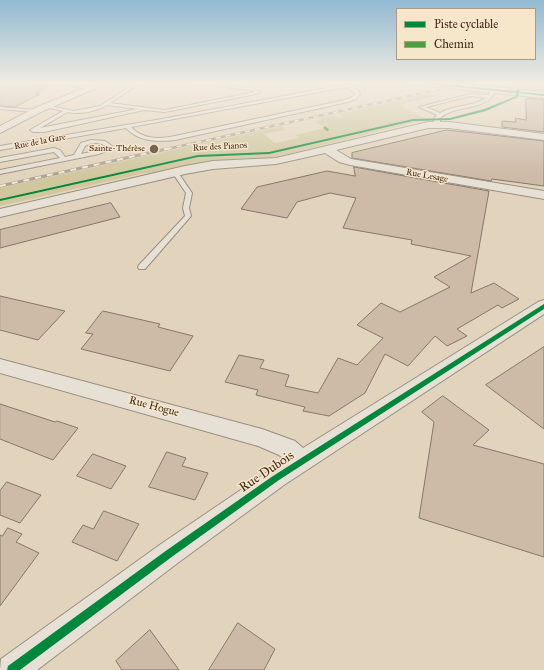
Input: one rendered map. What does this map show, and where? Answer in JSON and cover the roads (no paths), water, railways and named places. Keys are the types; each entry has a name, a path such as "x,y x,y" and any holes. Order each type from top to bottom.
{"street":[{"path":"0,130 32,113"},
{"name":"Rue des Pianos","path":"0,213 175,172 213,165 270,162 418,127 438,120 544,137"},
{"name":"Rue Lesage","path":"327,149 343,160 350,162 544,195"},
{"name":"Rue Dubois","path":"12,670 170,553 302,461 544,306"},
{"name":"Rue Hogue","path":"0,366 262,438 287,448 302,461"}],"lane":[{"path":"63,113 33,130 44,130 130,113"},
{"name":"Rue de la Gare","path":"0,148 128,127 200,113"},
{"path":"128,127 135,133 145,137 161,139 175,138 289,113"},
{"path":"429,113 438,120 455,113"},
{"path":"0,172 63,158 76,156 101,152 109,146 103,142 87,143 80,147 76,156"},
{"path":"0,160 54,150 58,151 63,158"},
{"path":"142,267 188,216 186,208 189,193 175,172"}],"railway":[{"path":"167,149 331,113"},
{"path":"0,186 171,148"}],"place":[{"name":"Sainte-Thérèse","path":"154,149"}]}
